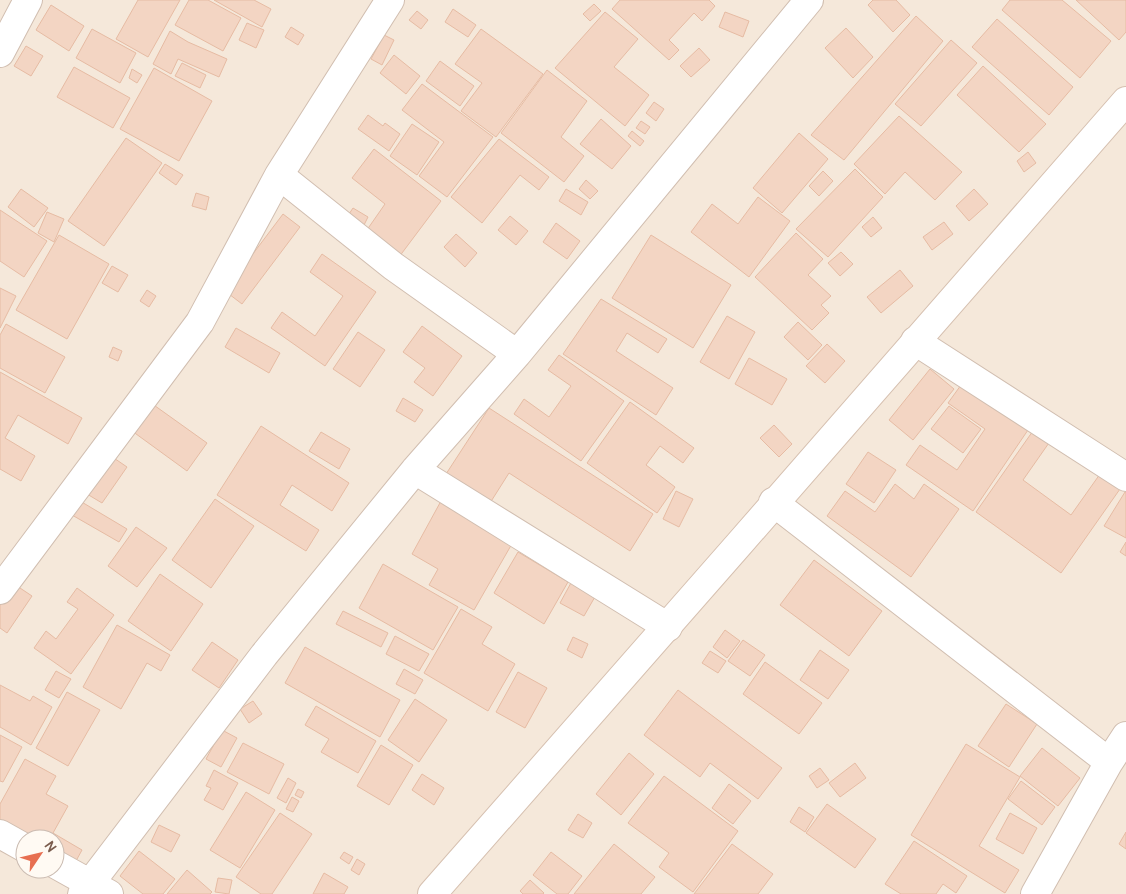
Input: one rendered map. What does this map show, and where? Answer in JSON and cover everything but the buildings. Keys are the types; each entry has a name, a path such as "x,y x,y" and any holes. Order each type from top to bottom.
{"street":[{"path":"0,53 28,0"},
{"path":"0,590 200,322 279,175 390,0"},
{"path":"65,871 94,890 264,655 415,470 517,354 809,0"},
{"path":"432,894 668,627 773,502 1126,100"},
{"path":"279,175 394,266 517,354"},
{"path":"915,341 1126,477"},
{"path":"415,470 668,627"},
{"path":"773,502 1109,762"},
{"path":"1035,894 1109,762 1126,736"},
{"path":"0,834 15,842"}],"shaded area":[{"path":"0,0 1126,0 1126,894 0,894"}]}
